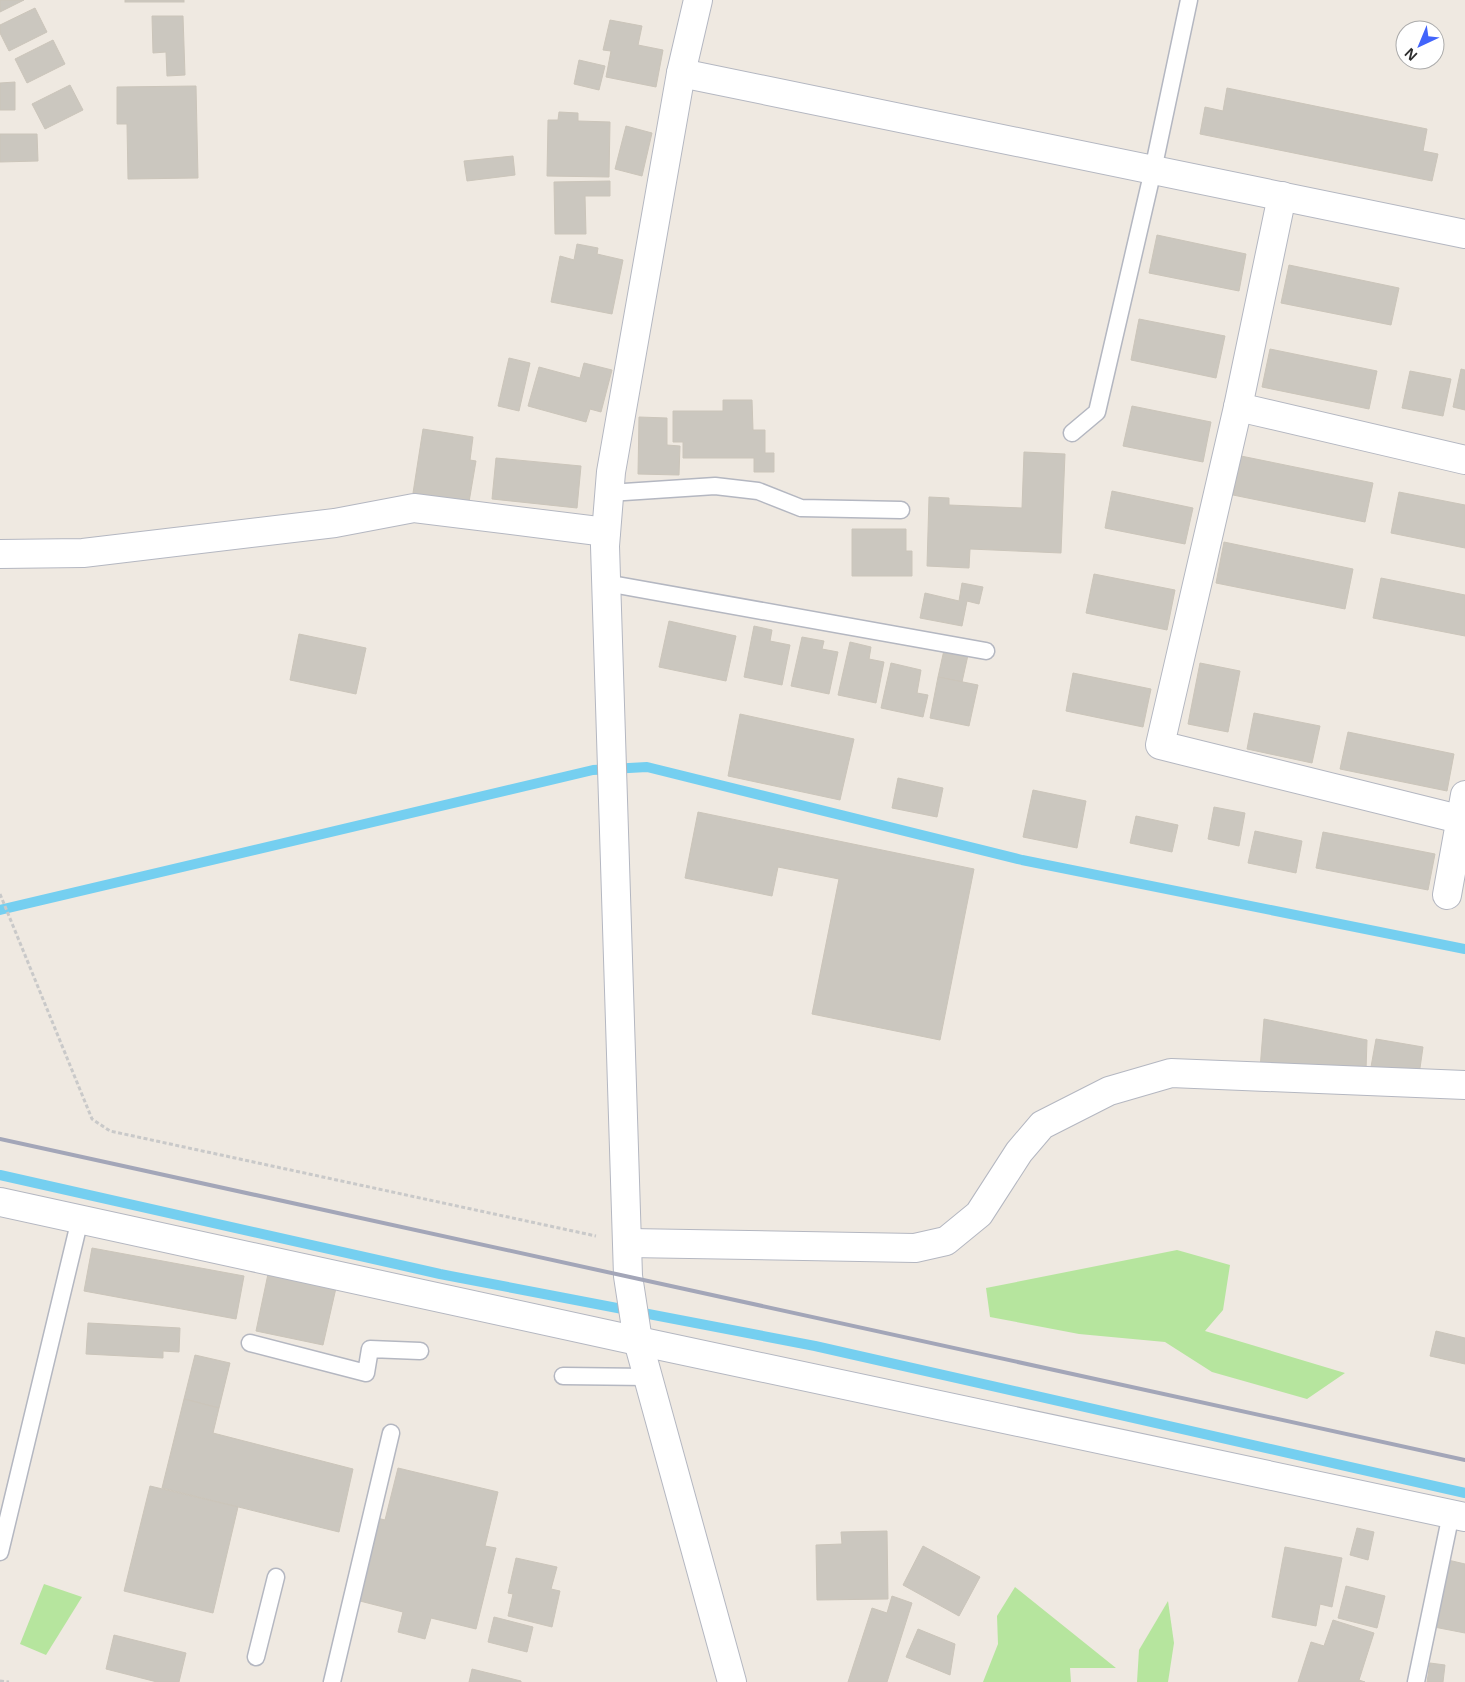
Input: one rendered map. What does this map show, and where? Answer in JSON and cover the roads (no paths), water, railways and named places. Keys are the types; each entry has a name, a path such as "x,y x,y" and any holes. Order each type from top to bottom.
{"street":[{"path":"698,0 681,73 612,462 606,532 606,583 630,1288 637,1338 732,1682"},
{"path":"681,73 1465,234"},
{"path":"1282,196 1238,407 1160,745 1462,807 1447,895"},
{"path":"1238,407 1465,460"},
{"path":"0,554 84,553 335,523 414,508 606,532"},
{"path":"628,1243 915,1248 946,1241 979,1214 1019,1152 1042,1124 1109,1091 1171,1072 1465,1085"},
{"path":"0,1202 1458,1515"}],"lane":[{"path":"1072,433 1097,412 1154,170 1189,0"},
{"path":"609,493 715,486 758,491 801,508 902,510"},
{"path":"606,583 986,650"},
{"path":"0,1552 80,1219"},
{"path":"250,1343 366,1373 370,1349 420,1351"},
{"path":"563,1376 649,1377"},
{"path":"332,1682 391,1433"},
{"path":"1416,1682 1458,1515"},
{"path":"256,1657 276,1577"}],"waterway":[{"path":"0,910 593,770 647,767 1022,860 1465,949"},
{"path":"0,1175 440,1274 815,1346 1465,1493"}],"railway":[{"path":"0,1139 1465,1460"}]}
